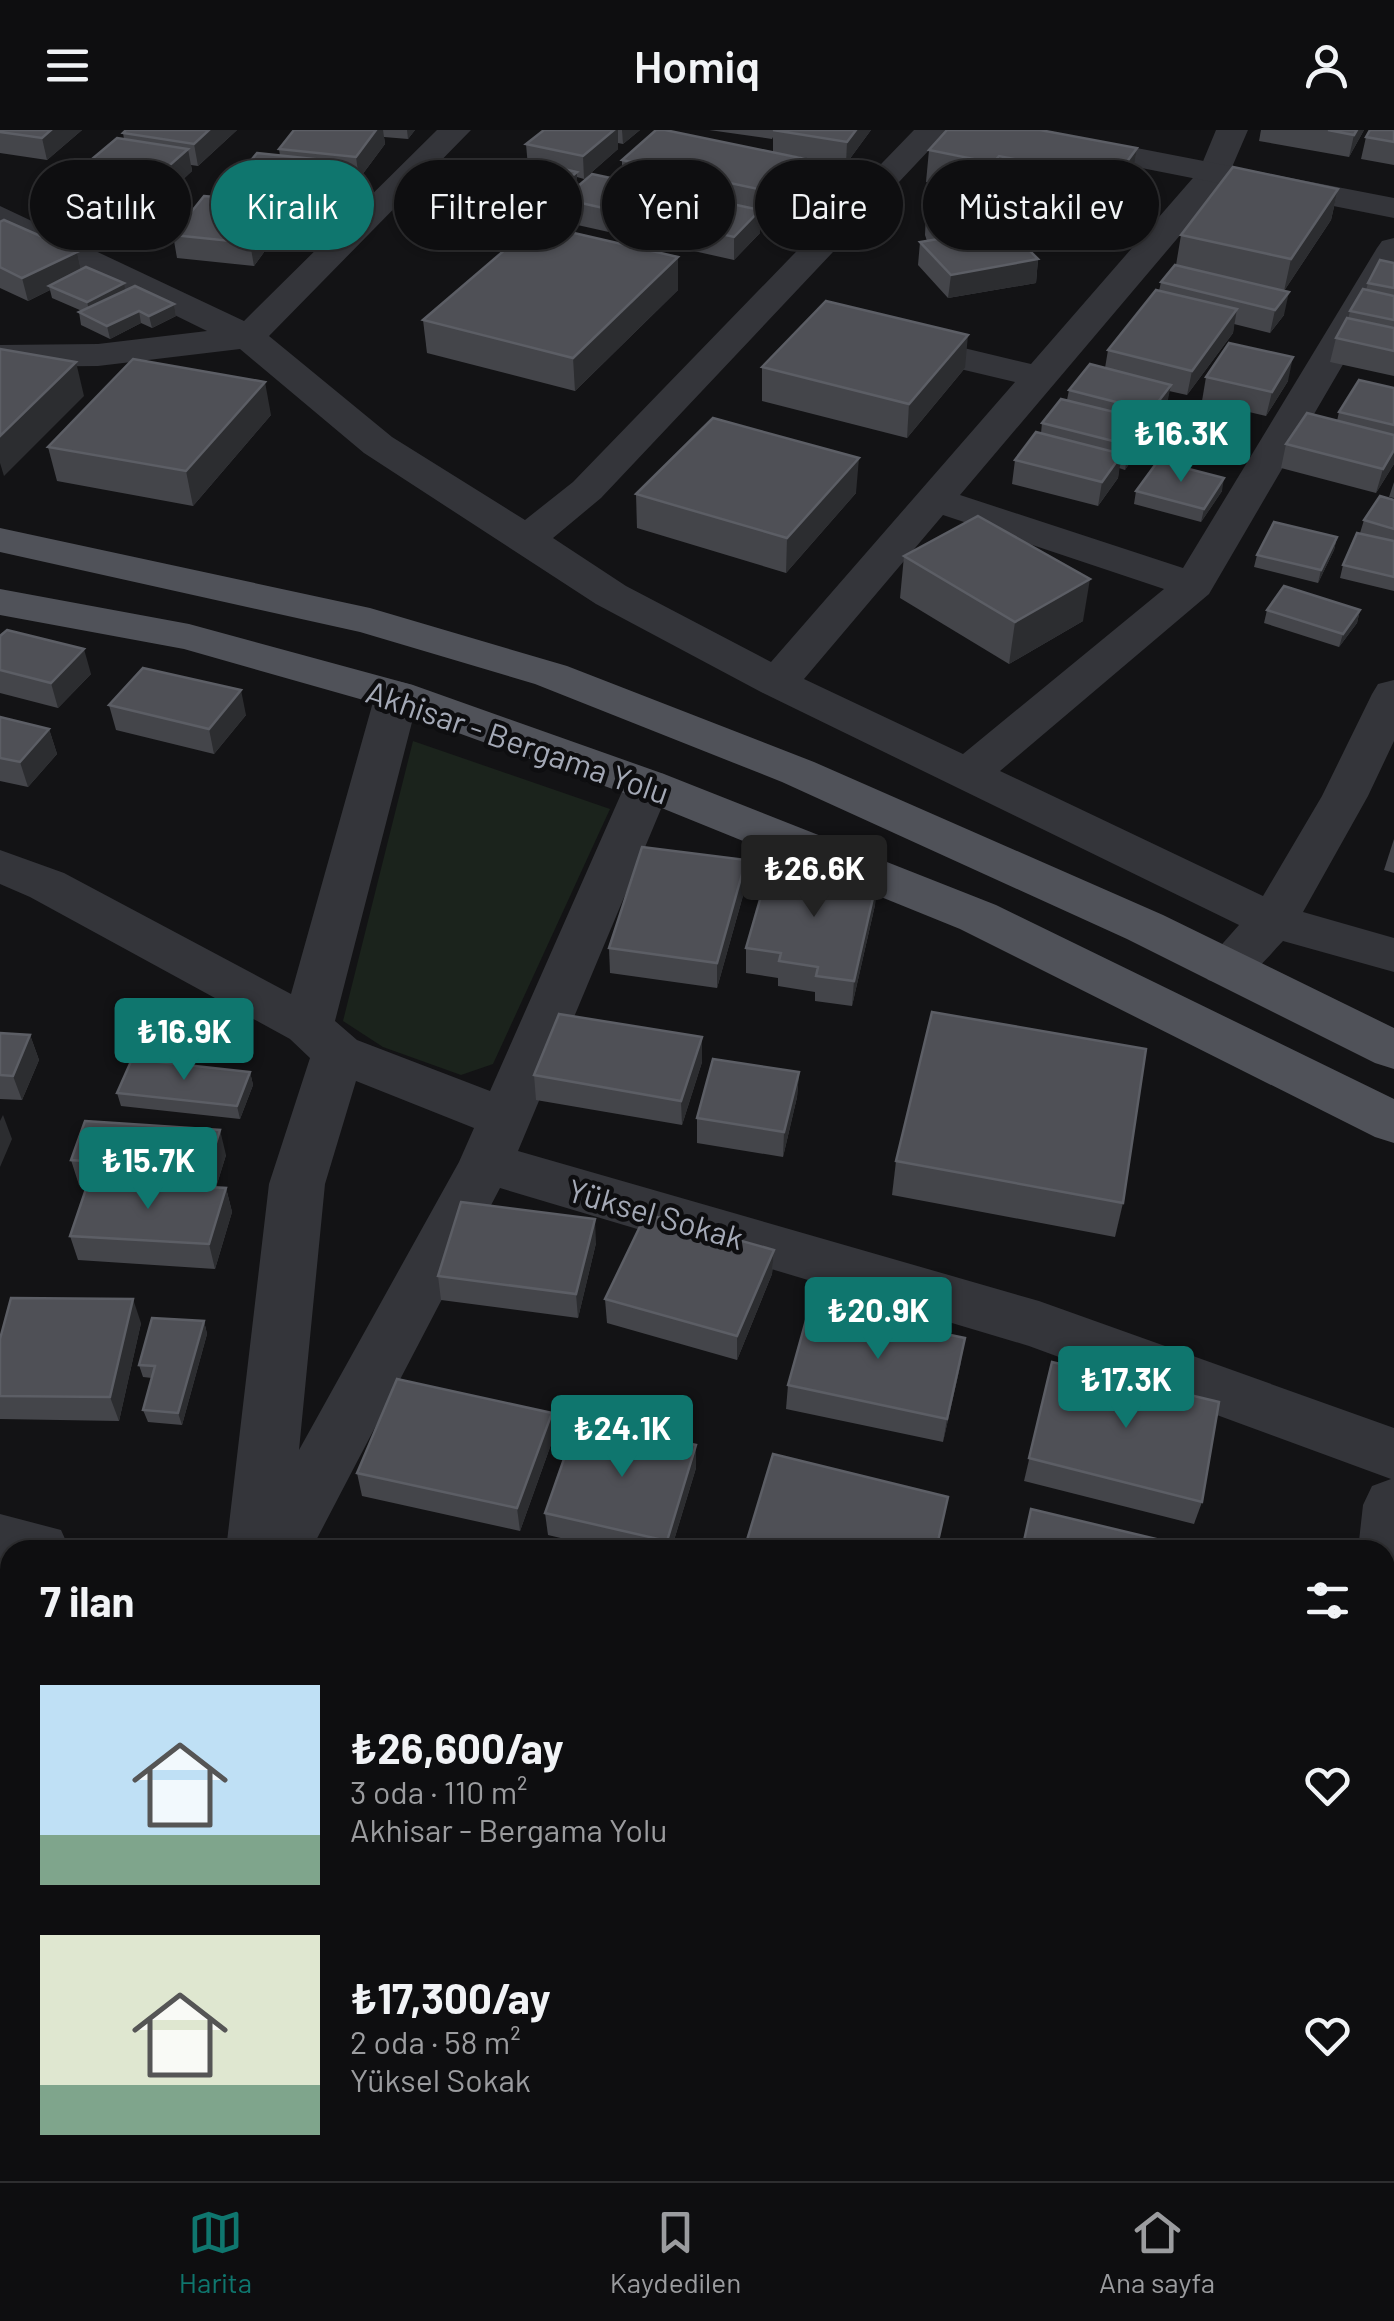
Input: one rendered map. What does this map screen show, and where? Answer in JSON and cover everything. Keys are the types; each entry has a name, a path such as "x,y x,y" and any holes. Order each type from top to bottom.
{"main road":[{"name":"Akhisar - Bergama Yolu","path":"0,540 370,621 552,675 798,772 1146,927 1394,1050"},
{"name":"Akhisar - Bergama Yolu","path":"0,602 189,637 398,695 648,785 978,917 1394,1123"}],"street":[{"path":"0,356 98,355 248,337 455,130"},
{"path":"527,539 587,490 778,314 932,130"},
{"path":"995,130 1394,208"},
{"path":"777,683 1214,174 1232,130"},
{"path":"0,216 248,337 378,446 611,595 777,683 1273,921 1394,955"},
{"path":"967,775 1194,585 1394,248"},
{"path":"854,332 1042,376"},
{"path":"936,500 1194,585"},
{"path":"1226,968 1273,921 1346,796 1394,694"},
{"path":"259,1540 297,1184 323,1039 398,695"},
{"path":"283,1540 496,1141 648,785"},
{"name":"Yüksel Sokak","path":"0,866 47,886 323,1039 496,1141 1039,1325 1394,1454"},
{"path":"1391,1540 1394,1509"}],"shaded area":[{"path":"413,741 610,809 493,1064 461,1075 383,1047 343,1021"}],"building":[{"path":"0,130 51,130 42,138"},
{"path":"209,130 194,144 123,133"},
{"path":"294,130 376,130 356,157 279,149"},
{"path":"544,130 614,130 583,156 526,144"},
{"path":"656,130 665,130 810,160 755,160 755,188 735,184 735,160 622,160"},
{"path":"773,130 856,130 847,142"},
{"path":"947,130 1040,130 1137,148 1128,160 1019,160 999,156 996,160 978,160 929,150"},
{"path":"1328,130 1357,130 1354,135"},
{"path":"1370,130 1394,130 1394,142 1366,137"},
{"path":"117,138 188,149 176,160 91,160"},
{"path":"257,153 324,160 251,160"},
{"path":"1233,167 1338,189 1291,259 1181,235"},
{"path":"592,174 602,176 602,208 582,203 582,183"},
{"path":"204,196 211,197 211,239 191,237 191,212"},
{"path":"735,205 755,209 755,215 735,236"},
{"path":"4,220 30,231 30,250 77,252 22,278 0,267 0,222"},
{"path":"582,235 602,239 602,250 648,250 678,257 573,358 423,320 505,250 582,250"},
{"path":"928,250 1029,250 1038,259 951,275"},
{"path":"1380,260 1394,263 1394,288 1368,283"},
{"path":"1175,265 1289,292 1275,310 1161,282"},
{"path":"86,267 124,283 87,302 49,286"},
{"path":"135,286 174,304 149,316 139,311 107,326 79,312"},
{"path":"1363,289 1394,296 1394,320 1350,311"},
{"path":"1156,290 1237,309 1192,371 1108,350"},
{"path":"826,301 968,335 909,404 762,367"},
{"path":"1347,318 1394,328 1394,351 1336,338"},
{"path":"1229,343 1293,357 1272,392 1206,377"},
{"path":"0,349 76,362 0,436"},
{"path":"133,359 265,382 186,471 48,447"},
{"path":"1090,364 1171,385 1151,411 1069,390"},
{"path":"1359,380 1394,388 1394,425 1339,412"},
{"path":"1061,399 1147,420 1129,445 1042,423"},
{"path":"1307,413 1394,435 1394,450 1383,469 1286,444"},
{"path":"713,418 859,458 787,538 636,494"},
{"path":"1036,432 1122,454 1102,482 1015,460"},
{"path":"1158,461 1224,478 1204,509 1136,491"},
{"path":"1380,496 1394,500 1394,529 1364,520"},
{"path":"978,516 1090,579 1015,622 904,556"},
{"path":"1274,522 1337,537 1321,570 1257,555"},
{"path":"1357,533 1394,541 1394,577 1343,565"},
{"path":"1284,586 1360,610 1343,634 1267,610"},
{"path":"7,630 84,649 51,683 0,670 0,636"},
{"path":"143,668 241,690 209,729 109,705"},
{"path":"0,717 49,729 20,762 0,758"},
{"path":"642,847 746,860 717,963 609,948"},
{"path":"770,865 877,880 854,981 816,976 818,967 779,961 781,953 746,948"},
{"path":"932,1012 1146,1049 1123,1203 896,1161"},
{"path":"559,1014 702,1037 681,1101 534,1075"},
{"path":"0,1033 30,1035 13,1076 0,1075"},
{"path":"132,1059 250,1072 237,1106 117,1093"},
{"path":"713,1059 799,1072 784,1132 697,1118"},
{"path":"85,1121 220,1130 208,1169 71,1160"},
{"path":"89,1180 226,1188 209,1244 70,1236"},
{"path":"461,1202 595,1219 576,1294 438,1276"},
{"path":"646,1214 774,1250 737,1336 605,1299"},
{"path":"11,1298 133,1299 110,1397 0,1396 0,1339"},
{"path":"810,1306 965,1338 947,1419 788,1385"},
{"path":"152,1318 204,1321 178,1413 143,1410 155,1366 139,1365"},
{"path":"1052,1362 1219,1402 1202,1502 1029,1458"},
{"path":"397,1379 552,1413 517,1508 357,1473"},
{"path":"578,1419 696,1445 667,1540 545,1513"},
{"path":"773,1454 948,1497 938,1540 747,1540"},
{"path":"1031,1509 1160,1540 1024,1540"}]}
